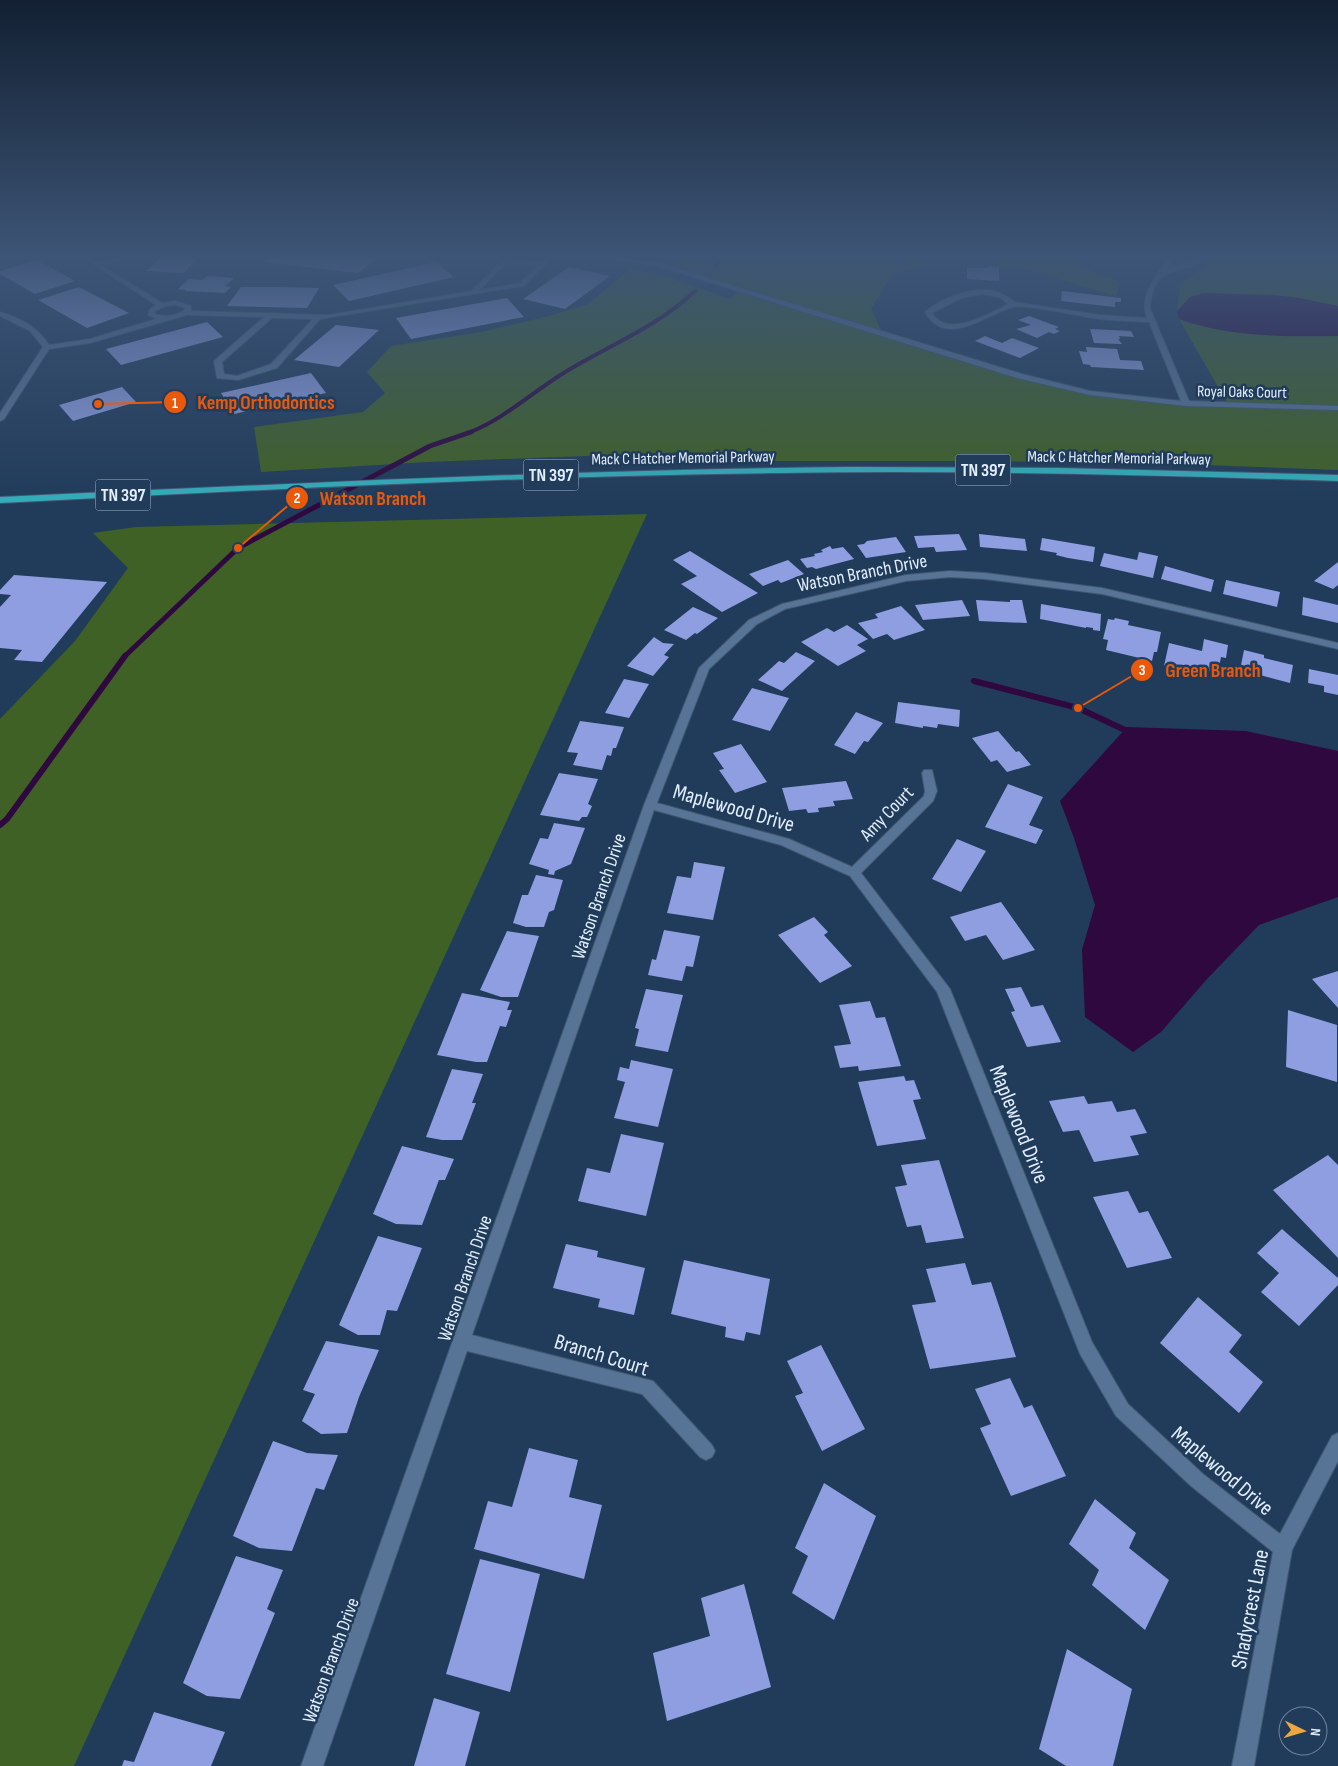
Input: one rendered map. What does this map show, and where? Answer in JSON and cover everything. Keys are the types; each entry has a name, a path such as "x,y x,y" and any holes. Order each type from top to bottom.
{"main road":[{"name":"Mack C Hatcher Memorial Parkway","path":"0,500 474,478 773,470 1062,471 1338,478"}],"street":[{"path":"42,338 47,347"},
{"path":"0,420 47,347 75,338"},
{"path":"47,347 70,346 98,338"},
{"path":"244,338 218,361 220,376 238,378 274,366 299,338"},
{"name":"Royal Oaks Court","path":"902,338 1038,380 1090,393 1186,404 1338,408"},
{"path":"1159,338 1186,404"},
{"name":"Royal Oaks Court","path":"1314,406 1338,400"},
{"name":"Watson Branch Drive","path":"312,1766 650,806 704,668 753,622 782,607 906,578 950,574 1042,582 1102,591 1338,646"},
{"name":"Amy Court","path":"854,873 929,798 931,791 928,773"},
{"name":"Maplewood Drive","path":"650,806 785,842 854,873 943,989 1086,1348 1122,1410 1197,1480 1283,1548"},
{"name":"Branch Court","path":"462,1341 647,1387 706,1451"},
{"name":"Shadycrest Lane","path":"1243,1766 1283,1548 1338,1442"}],"green space":[{"path":"440,338 897,338 1020,376 1090,393 1229,406 1190,338 1338,338 1338,470 995,461 750,461 689,452 428,462 261,472 254,427 363,412 385,393 367,372 391,346"},
{"path":"647,514 74,1766 0,1766 0,719 75,641 128,568 93,533 136,527"}],"shaded area":[{"path":"1127,727 1246,731 1338,751 1338,897 1259,925 1207,979 1161,1032 1133,1052 1085,1017 1082,950 1095,905 1060,801"}],"building":[{"path":"146,338 218,338 121,365 106,349"},
{"path":"320,338 370,338 339,367 294,360"},
{"path":"980,338 991,338 1002,343 1013,338 1039,348 1020,358 975,341"},
{"path":"1093,338 1120,338 1118,339 1122,344 1094,343"},
{"path":"1086,347 1117,349 1120,360 1141,361 1144,370 1091,367 1090,365 1083,364 1079,351 1087,352"},
{"path":"311,373 326,393 234,414 221,393"},
{"path":"122,387 136,402 73,421 59,405"},
{"path":"959,534 967,550 936,552 934,547 918,548 914,536"},
{"path":"979,534 1025,539 1027,551 980,547"},
{"path":"896,537 906,552 866,558 857,545 864,544 867,541"},
{"path":"1042,538 1095,547 1093,562 1068,558 1056,555 1057,553 1040,550"},
{"path":"830,546 832,549 843,547 854,559 816,569 812,567 807,568 800,559 815,556 814,554 823,552 821,550"},
{"path":"690,551 758,593 722,612 681,584 697,576 673,560"},
{"path":"1139,552 1158,556 1153,578 1100,566 1104,553 1137,560"},
{"path":"788,560 804,574 781,583 778,580 763,586 749,574"},
{"path":"1338,562 1338,585 1333,589 1314,581"},
{"path":"1165,566 1214,580 1211,592 1161,579"},
{"path":"14,575 107,582 42,662 14,660 22,650 0,648 0,607 11,595 0,594 0,590"},
{"path":"1226,580 1280,592 1277,607 1223,594"},
{"path":"1303,597 1338,605 1338,623 1302,615"},
{"path":"962,600 970,616 923,620 915,605"},
{"path":"976,600 1010,602 1010,600 1022,600 1027,623 979,621"},
{"path":"1041,604 1101,614 1100,631 1093,630 1093,628 1040,619"},
{"path":"901,606 925,630 894,640 887,634 873,639 858,623 878,618 875,614"},
{"path":"693,607 718,618 686,640 664,630"},
{"path":"1115,618 1129,621 1128,625 1161,632 1157,652 1154,652 1152,661 1106,650 1108,640 1103,639 1108,619 1114,620"},
{"path":"847,625 868,639 857,645 866,651 838,666 801,642 827,628 834,632"},
{"path":"654,637 663,643 674,644 664,655 669,657 653,676 627,666"},
{"path":"1204,639 1228,645 1226,658 1221,657 1218,673 1182,665 1181,670 1164,666 1169,643 1202,651"},
{"path":"1244,650 1264,655 1264,658 1293,665 1290,683 1260,675 1260,669 1241,665"},
{"path":"796,652 815,661 782,691 758,680 779,661 784,663"},
{"path":"1309,669 1338,675 1338,695 1324,692 1324,686 1308,683"},
{"path":"624,679 649,684 629,718 605,713"},
{"path":"752,688 789,698 770,731 732,720"},
{"path":"898,702 960,710 959,727 938,724 937,728 923,726 923,728 895,723"},
{"path":"856,712 883,723 868,742 864,741 855,754 834,745"},
{"path":"580,721 624,727 616,748 613,748 611,756 607,755 602,770 573,765 578,753 567,752"},
{"path":"998,731 1016,752 1019,751 1031,765 1007,772 997,760 991,762 972,738"},
{"path":"741,744 767,782 735,793 719,770 724,769 713,753"},
{"path":"559,773 598,779 588,804 592,806 587,817 582,817 579,821 540,815"},
{"path":"846,781 853,799 833,801 835,806 818,808 819,812 808,813 806,809 789,811 782,788"},
{"path":"1008,784 1043,797 1029,825 1043,830 1036,844 985,827"},
{"path":"554,823 585,828 571,864 555,871 554,875 548,874 549,870 529,864 540,838 548,839"},
{"path":"957,839 986,851 961,892 932,879"},
{"path":"694,862 725,867 713,920 667,913 677,876 691,878"},
{"path":"536,875 563,880 554,910 549,912 544,927 526,927 513,923 522,895 528,895"},
{"path":"1001,902 1035,950 1003,960 986,935 965,941 950,917"},
{"path":"814,917 828,932 824,935 852,966 820,983 778,935"},
{"path":"664,930 700,936 693,967 686,966 682,981 648,975 652,959 656,960"},
{"path":"507,931 539,936 518,997 501,997 480,990"},
{"path":"1338,971 1338,1008 1312,979"},
{"path":"1021,987 1031,1007 1043,1005 1061,1042 1027,1047 1011,1012 1015,1011 1005,989"},
{"path":"646,989 683,995 668,1052 635,1046 639,1029 635,1028"},
{"path":"462,993 510,1002 507,1010 512,1010 506,1027 500,1026 487,1062 476,1062 437,1055"},
{"path":"870,1001 876,1018 885,1017 901,1066 859,1071 858,1066 840,1068 834,1046 851,1044 839,1005"},
{"path":"1288,1010 1337,1025 1337,1082 1286,1067"},
{"path":"631,1060 673,1069 658,1127 614,1118 625,1082 617,1080 620,1067 629,1069"},
{"path":"452,1069 483,1074 472,1103 476,1103 462,1140 442,1140 426,1137"},
{"path":"904,1076 906,1081 914,1080 921,1099 913,1100 926,1139 877,1146 858,1082"},
{"path":"1084,1096 1088,1104 1112,1101 1117,1112 1135,1109 1147,1133 1130,1136 1139,1155 1094,1162 1079,1130 1063,1132 1049,1101"},
{"path":"621,1134 664,1143 646,1216 578,1201 587,1168 610,1173"},
{"path":"402,1146 454,1159 445,1180 439,1180 422,1225 396,1224 373,1214"},
{"path":"1328,1155 1338,1165 1338,1258 1273,1190"},
{"path":"939,1160 964,1238 926,1243 921,1225 907,1227 895,1187 907,1185 901,1165"},
{"path":"1128,1191 1139,1213 1148,1211 1172,1258 1127,1268 1093,1197"},
{"path":"1282,1229 1338,1278 1338,1285 1299,1326 1261,1292 1279,1273 1257,1253"},
{"path":"378,1236 422,1248 397,1311 387,1310 380,1335 358,1335 339,1325"},
{"path":"566,1244 598,1251 597,1257 645,1268 634,1315 598,1307 600,1299 553,1288"},
{"path":"684,1260 770,1279 760,1335 746,1332 744,1341 725,1337 726,1327 671,1314"},
{"path":"965,1263 972,1285 991,1282 1016,1357 930,1369 912,1305 936,1302 926,1269"},
{"path":"1198,1297 1242,1335 1229,1352 1263,1382 1239,1413 1160,1343"},
{"path":"326,1341 379,1350 359,1397 347,1433 321,1434 302,1421 315,1394 303,1390"},
{"path":"821,1345 865,1429 822,1451 795,1396 803,1393 787,1361"},
{"path":"1010,1378 1024,1408 1032,1405 1066,1476 1011,1496 980,1428 991,1424 975,1389"},
{"path":"273,1441 307,1453 338,1455 324,1490 316,1488 292,1551 259,1548 233,1536"},
{"path":"529,1448 578,1460 569,1497 602,1505 584,1579 474,1549 488,1501 512,1507"},
{"path":"824,1483 876,1516 834,1620 792,1593 808,1556 795,1548"},
{"path":"1095,1499 1136,1533 1129,1548 1169,1580 1145,1630 1092,1585 1099,1570 1069,1544"},
{"path":"236,1556 283,1570 267,1609 275,1613 240,1699 207,1696 183,1683"},
{"path":"480,1559 540,1574 510,1692 446,1674"},
{"path":"744,1584 771,1687 667,1721 653,1653 710,1636 701,1598"},
{"path":"1067,1649 1132,1689 1113,1766 1066,1766 1039,1749"},
{"path":"434,1698 480,1712 465,1766 414,1766"},
{"path":"154,1712 225,1732 211,1766 122,1766 124,1760 134,1762"}],"waterway":[{"path":"468,433 493,421 562,374 627,338"},
{"path":"125,656 238,548 430,446 471,432"},
{"path":"0,825 7,819 125,656"},
{"path":"974,681 1078,708 1125,730"}],"place":[{"name":"Kemp Orthodontics","path":"98,404"},
{"name":"Watson Branch","path":"238,548"},
{"name":"Green Branch","path":"1078,708"}]}
